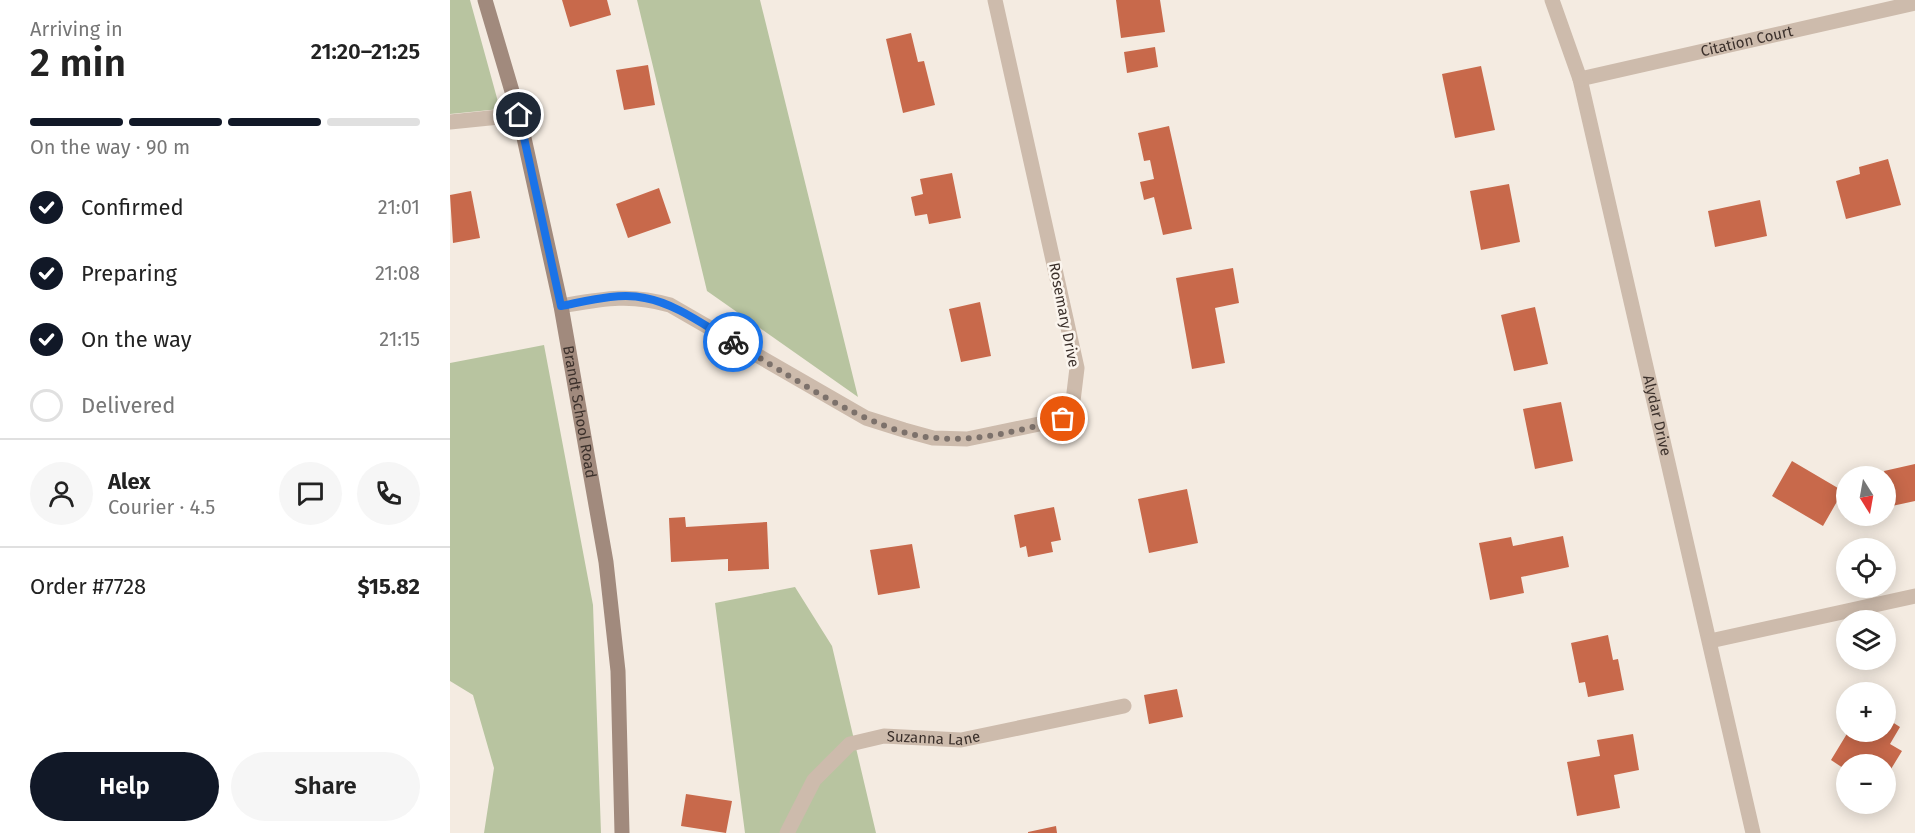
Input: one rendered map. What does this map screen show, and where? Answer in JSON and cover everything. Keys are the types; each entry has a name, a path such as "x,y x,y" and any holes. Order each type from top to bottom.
{"street":[{"name":"Brandt School Road","path":"485,0 519,115 561,306 606,562 618,671 622,833"},
{"name":"Rosemary Drive","path":"561,306 606,298 643,297 670,305 866,418 933,438 967,439 1032,428 1063,419 1073,401 1077,368 995,0"},
{"name":"Alydar Drive","path":"1552,0 1580,79 1753,833"},
{"name":"Citation Court","path":"1580,79 1915,3"},
{"path":"450,122 519,115"},
{"path":"1710,641 1915,596"},
{"name":"Suzanna Lane","path":"787,833 814,780 850,744 884,736 961,740 1124,706"}],"green space":[{"path":"450,0 470,0 500,109 450,114"},
{"path":"637,0 760,0 858,397 707,291"},
{"path":"544,345 593,605 601,833 484,833 494,768 473,695 450,681 450,363"},
{"path":"795,587 832,646 876,833 745,833 715,603"}],"building":[{"path":"562,0 607,0 611,15 570,27"},
{"path":"1116,0 1160,0 1165,32 1121,38"},
{"path":"911,33 918,62 924,61 935,105 903,113 886,39"},
{"path":"1155,47 1158,67 1127,73 1124,52"},
{"path":"648,65 655,105 624,110 616,70"},
{"path":"1481,66 1495,130 1455,138 1442,74"},
{"path":"1169,126 1192,229 1163,235 1154,197 1144,200 1140,182 1154,179 1150,160 1144,161 1138,133"},
{"path":"1888,159 1901,205 1846,219 1836,181 1860,174 1859,167"},
{"path":"952,173 961,218 929,224 927,214 915,216 911,197 923,194 920,179"},
{"path":"1509,184 1520,242 1481,250 1470,191"},
{"path":"659,188 671,223 628,238 616,204"},
{"path":"471,191 480,238 453,243 450,195"},
{"path":"1760,200 1767,236 1715,247 1708,211"},
{"path":"1233,268 1239,303 1215,308 1225,363 1192,369 1176,278"},
{"path":"980,302 991,356 961,362 949,309"},
{"path":"1535,307 1548,364 1514,371 1501,315"},
{"path":"1561,402 1573,461 1535,469 1523,409"},
{"path":"1792,461 1836,487 1836,503 1823,526 1772,496"},
{"path":"1915,464 1915,501 1896,505 1896,468"},
{"path":"1187,489 1198,543 1149,553 1138,499"},
{"path":"1054,507 1061,540 1051,542 1053,552 1028,557 1026,546 1020,548 1014,515"},
{"path":"685,517 686,527 767,522 769,569 728,571 728,559 671,562 669,518"},
{"path":"1563,536 1569,567 1521,577 1524,593 1490,600 1479,543 1511,537 1513,546"},
{"path":"912,544 920,588 878,595 870,550"},
{"path":"1608,635 1613,660 1618,659 1624,690 1588,697 1585,682 1579,683 1571,643"},
{"path":"1177,689 1183,717 1149,724 1144,695"},
{"path":"1633,734 1639,770 1614,775 1620,808 1577,816 1567,762 1600,756 1597,740"},
{"path":"1842,742 1891,742 1890,744 1902,751 1896,761 1896,754 1836,754 1836,763 1831,760"},
{"path":"686,794 732,801 726,833 681,826"},
{"path":"1056,826 1057,833 1028,833 1028,832"}],"way so far":[{"path":"733,342 866,418 933,438 967,439 1032,428 1063,419"}],"route":[{"path":"519,115 561,306 606,298 643,297 670,305 733,342"}]}
